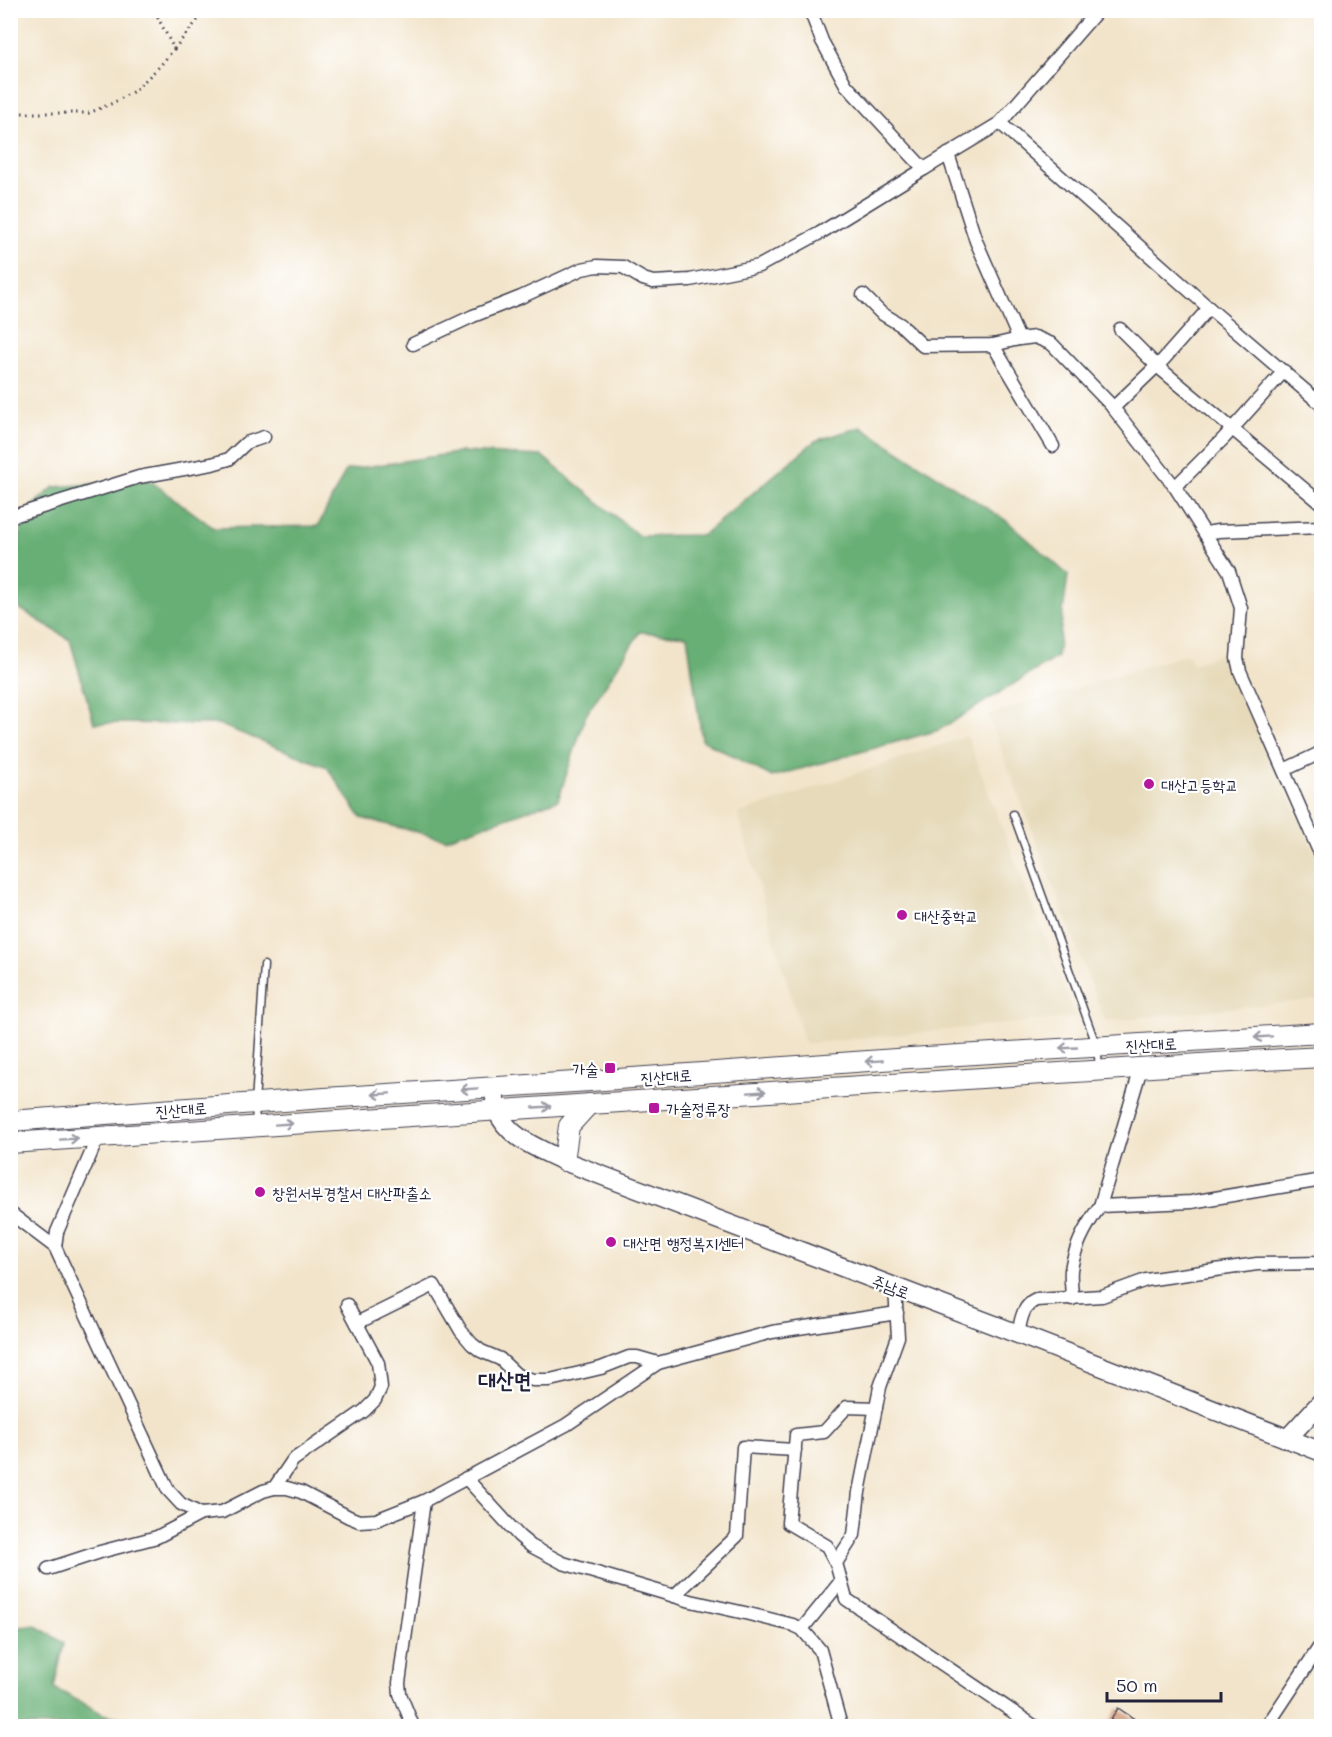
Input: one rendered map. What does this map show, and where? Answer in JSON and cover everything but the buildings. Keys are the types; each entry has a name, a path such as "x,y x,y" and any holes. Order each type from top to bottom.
{"main road":[{"name":"진산대로","path":"10,1121 910,1058 1322,1034"},
{"name":"진산대로","path":"10,1143 780,1090 1322,1057"},
{"path":"564,1161 569,1126 589,1104"}],"street":[{"path":"810,10 822,41 846,86 924,169"},
{"path":"413,344 473,315 522,297 582,269 597,266 623,267 653,282 690,280 759,266 820,233 1000,123 1098,10"},
{"path":"1000,123 1322,405"},
{"path":"948,154 976,241 1019,339"},
{"path":"863,295 881,313 901,325 923,346 993,345 1035,337 1052,344 1113,408 1174,487 1229,571 1242,608 1237,650 1238,664 1322,858"},
{"path":"1113,408 1190,332 1209,308"},
{"path":"1120,329 1157,366 1322,504"},
{"path":"993,345 1053,446"},
{"path":"1174,487 1232,430 1284,371"},
{"path":"10,517 139,477 229,459 246,443 264,437"},
{"path":"1206,533 1322,527"},
{"path":"1284,770 1322,750"},
{"path":"1072,1299 1071,1270 1077,1249 1091,1219 1100,1206 1141,1068"},
{"path":"495,1087 496,1109"},
{"name":"주남로","path":"496,1109 504,1125 514,1134 564,1161 1322,1452"},
{"path":"55,1247 57,1232 99,1137"},
{"path":"1100,1206 1191,1202 1322,1180"},
{"path":"10,1213 55,1247 168,1490 181,1504 201,1514"},
{"path":"1018,1334 1024,1311 1030,1303 1036,1300 1102,1296 1146,1280 1257,1264 1322,1263"},
{"path":"357,1323 434,1285 461,1331 472,1344 500,1359 517,1375 533,1380 550,1380 601,1368 629,1357 637,1357 658,1364"},
{"path":"836,1563 854,1535 859,1492 880,1387 898,1337 896,1288"},
{"path":"274,1488 293,1460 364,1412 375,1400 381,1387 378,1363 347,1305"},
{"path":"48,1569 157,1537 201,1514 222,1512 263,1491 274,1488 287,1488 301,1492 359,1521 376,1520 424,1501 566,1425 658,1364 772,1332 897,1313"},
{"path":"1287,1439 1322,1401"},
{"path":"876,1408 847,1407 824,1432 796,1435 788,1523 827,1546 836,1563 846,1599 1035,1726"},
{"path":"674,1596 737,1536 743,1446 795,1450"},
{"path":"466,1478 519,1536 531,1546 563,1563 674,1596 802,1629 820,1650 841,1726"},
{"path":"413,1726 400,1694 399,1683 424,1501"},
{"path":"802,1629 841,1581"},
{"path":"1267,1726 1322,1643"}],"lane":[{"path":"1013,814 1097,1047 1099,1071"},
{"path":"256,1126 255,1103 264,965"}],"path":[{"path":"154,10 174,49"},
{"path":"10,113 89,113 113,104 134,91 160,66 206,10"}],"shaded area":[{"name":"대산고등학교","path":"1226,652 1315,853 1321,876 1321,999 1105,1021 988,715 1187,654 1193,664"},
{"name":"대산중학교","path":"967,736 1075,1017 805,1044 738,814"}],"green space":[{"path":"861,427 1007,521 1068,575 1057,657 939,730 772,777 702,740 687,636 640,632 586,715 558,800 445,839 361,818 327,767 218,724 94,723 70,640 11,603 23,514 54,487 149,480 214,528 318,526 346,470 462,452 542,456 639,536 703,535 815,441"},
{"path":"35,1625 64,1643 54,1688 105,1715 169,1726 11,1726 11,1628"}],"place":[{"name":"대산고등학교","path":"1149,784"},
{"name":"대산중학교","path":"902,915"},
{"name":"가술","path":"610,1068"},
{"name":"가술정류장","path":"654,1108"},
{"name":"창원서부경찰서 대산파출소","path":"260,1192"},
{"name":"대산면 행정복지센터","path":"611,1242"}],"district":[{"name":"대산면","path":"505,1379"}]}
